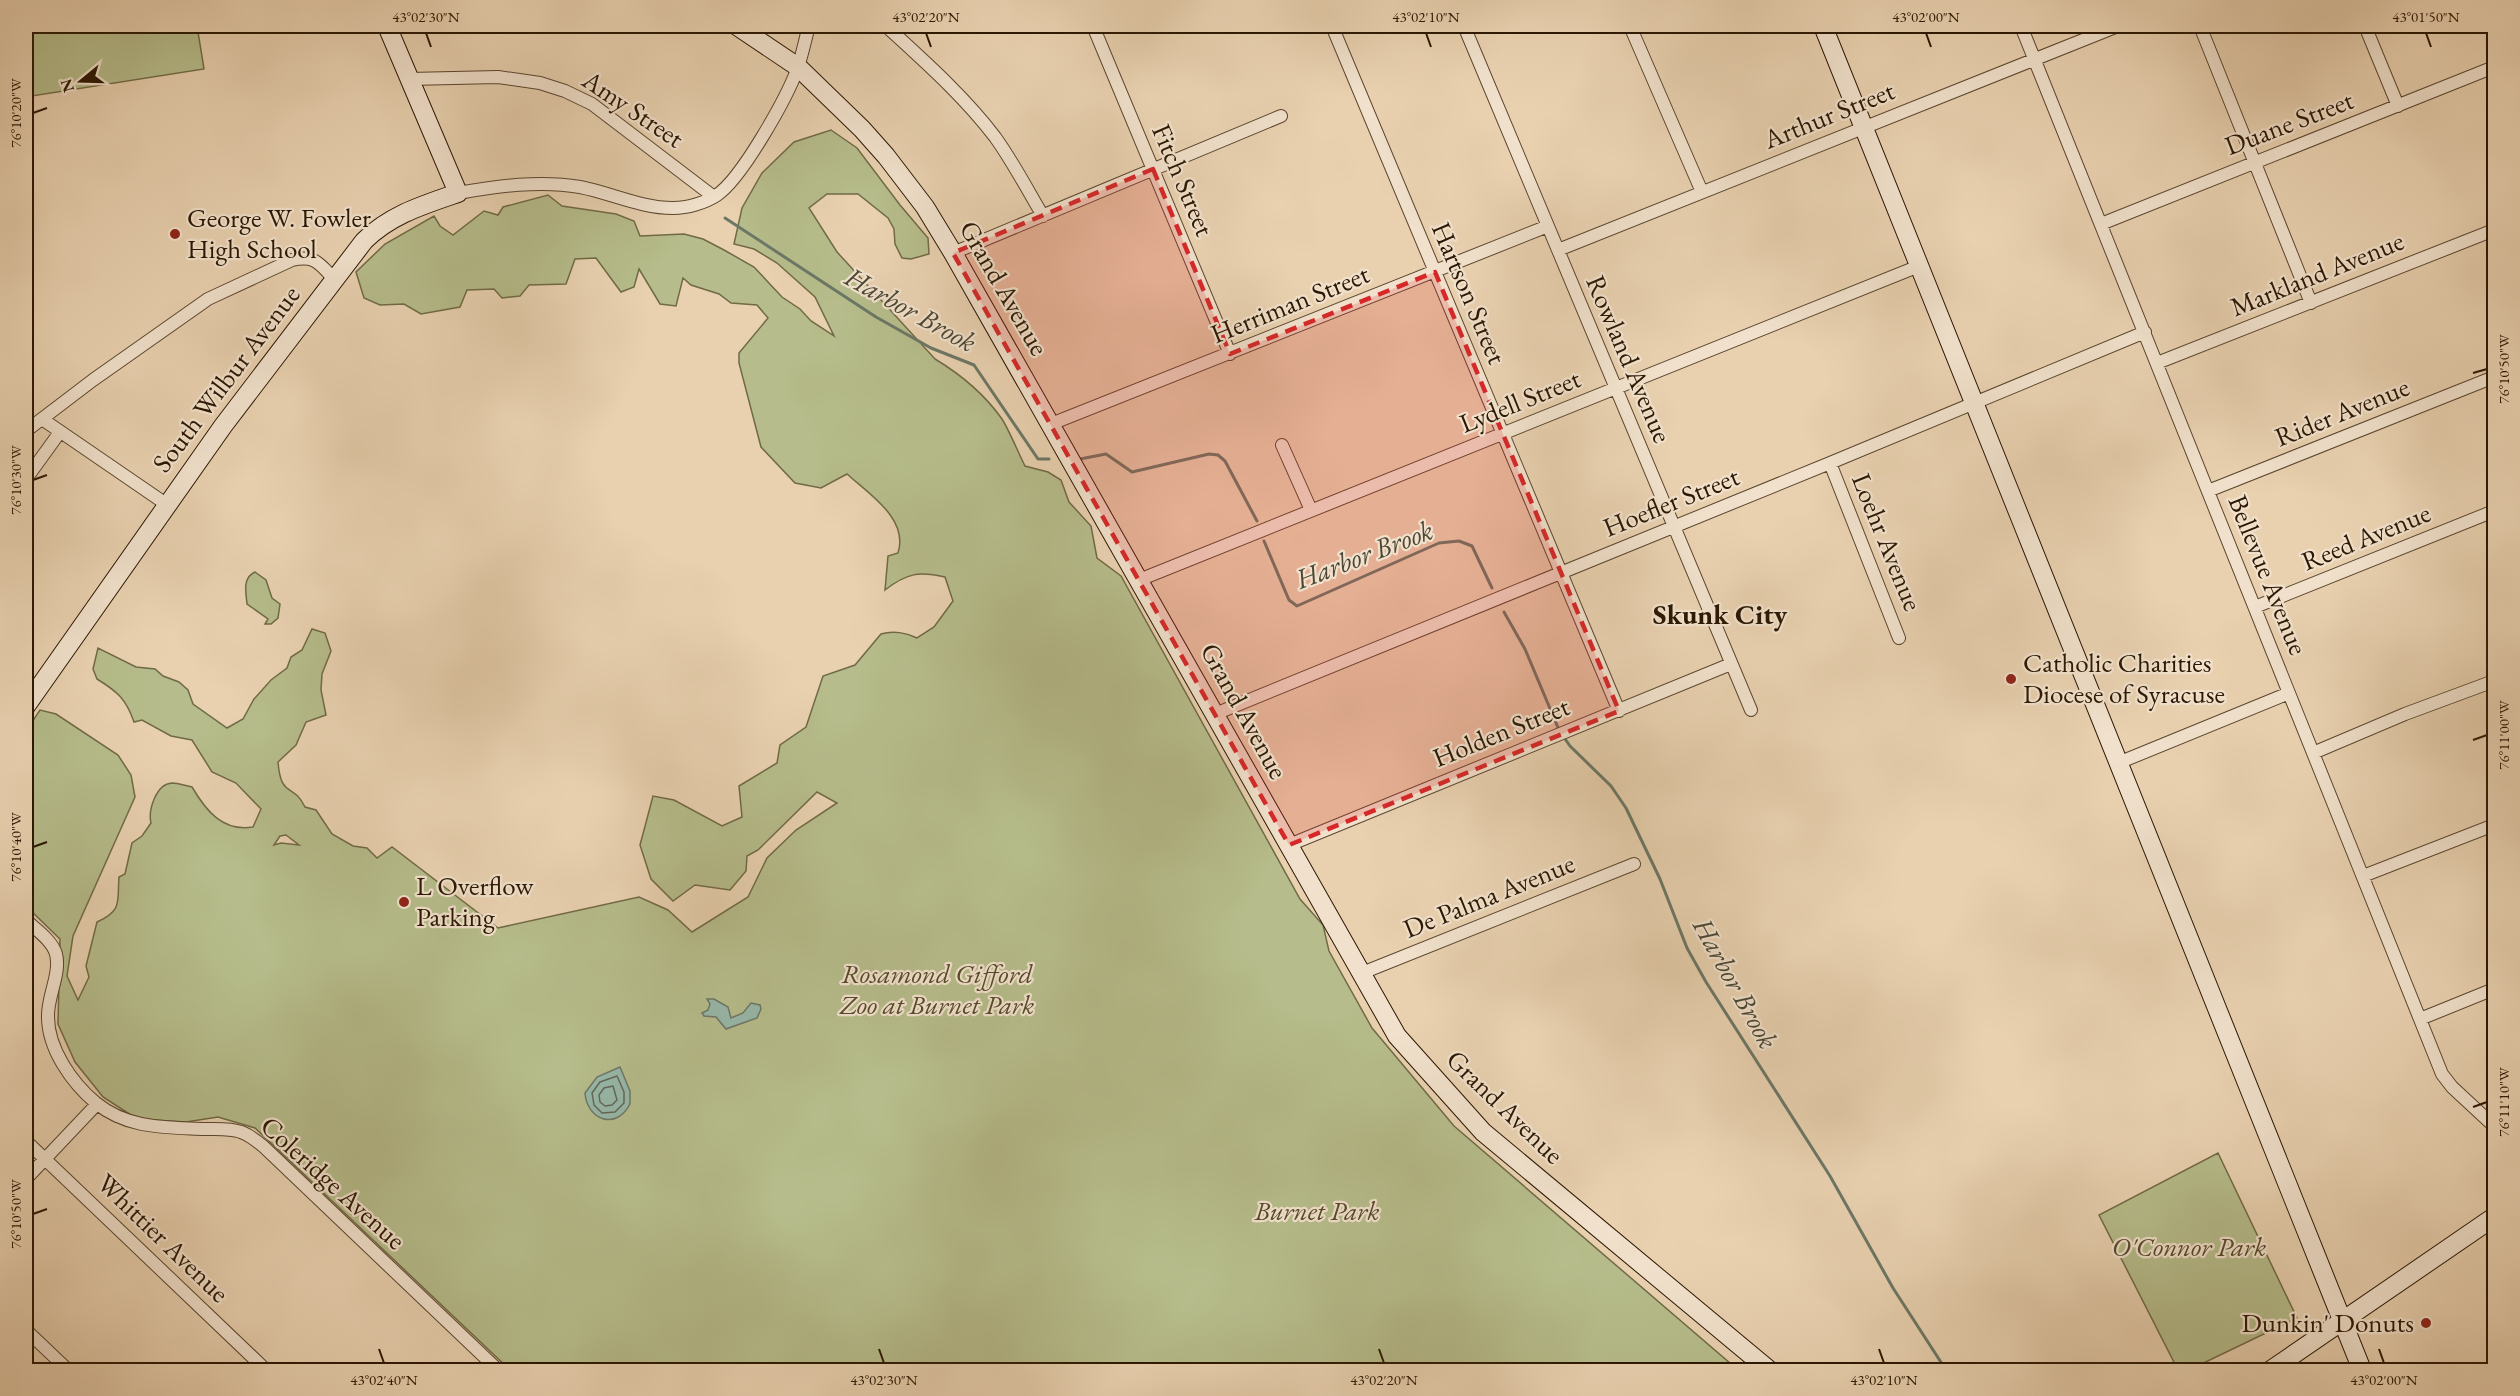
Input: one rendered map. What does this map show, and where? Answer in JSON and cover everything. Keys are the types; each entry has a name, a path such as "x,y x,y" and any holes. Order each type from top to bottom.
{"street":[{"path":"387,26 458,193"},
{"name":"Grand Avenue","path":"736,26 798,67 862,129 925,207 1051,424 1397,1036 1483,1132 1769,1371"},
{"path":"714,197 732,181 759,141 798,67 809,26"},
{"path":"886,26 984,124 1012,164 1042,216"},
{"name":"Fitch Street","path":"1093,26 1230,354"},
{"name":"Hartson Street","path":"1332,26 1619,711"},
{"name":"Rowland Avenue","path":"1464,26 1751,710"},
{"path":"1630,26 1702,192"},
{"path":"1823,26 2362,1371"},
{"name":"Bellevue Avenue","path":"2021,26 2442,1074 2452,1087 2494,1126"},
{"name":"Arthur Street","path":"1558,250 2118,26"},
{"path":"2200,26 2311,303"},
{"path":"2366,26 2398,106"},
{"name":"Duane Street","path":"2102,224 2494,67"},
{"name":"Amy Street","path":"409,79 498,77 540,83 566,91 603,112 714,197"},
{"path":"953,253 1281,117"},
{"name":"South Wilbur Avenue","path":"26,706 223,426 334,279 379,226 402,213 458,193 499,186 550,184 578,187 649,206 674,208 685,207 714,197"},
{"name":"Herriman Street","path":"1051,424 1548,226"},
{"name":"Markland Avenue","path":"2157,363 2494,230"},
{"path":"26,431 208,298 292,260 306,257 316,261 334,279"},
{"name":"Lydell Street","path":"1139,580 1919,267"},
{"name":"Hoefler Street","path":"1215,714 1830,464 2145,332"},
{"name":"Rider Avenue","path":"2208,491 2494,377"},
{"path":"42,419 166,504"},
{"path":"26,479 60,432"},
{"path":"1282,445 1311,510"},
{"name":"Loehr Avenue","path":"1830,464 1899,638"},
{"name":"Reed Avenue","path":"2255,608 2494,511"},
{"name":"Holden Street","path":"1289,845 1731,664"},
{"path":"2313,753 2405,714 2494,681"},
{"path":"2118,763 2289,693"},
{"path":"2362,876 2494,825"},
{"name":"De Palma Avenue","path":"1362,973 1634,864"},
{"name":"Coleridge Avenue","path":"26,920 51,945 56,954 48,1018 56,1050 66,1070 97,1104 138,1125 229,1129 247,1134 264,1147 498,1371"},
{"path":"2420,1019 2494,989"},
{"path":"26,1179 97,1104"},
{"name":"Whittier Avenue","path":"26,1141 266,1371"},
{"path":"2271,1371 2494,1217"},
{"path":"26,1330 68,1371"}],"highlighted area":[{"path":"1153,169 1230,354 1435,272 1619,711 1289,845 953,253"}],"green space":[{"path":"26,26 197,26 204,69 32,96 26,54"},
{"path":"831,130 857,148 928,238 929,254 911,259 902,258 895,244 894,229 888,218 858,194 827,194 809,208 837,252 935,359 972,386 995,410 1005,424 1025,466 1048,472 1061,480 1069,502 1091,526 1097,558 1121,576 1300,899 1323,925 1329,951 1372,1028 1454,1126 1738,1370 510,1370 255,1128 218,1117 186,1122 137,1119 103,1097 75,1062 58,1024 60,939 26,906 26,731 40,710 56,714 118,755 131,775 135,797 73,936 67,976 78,1000 89,977 86,966 97,922 115,909 119,877 125,874 132,843 142,836 151,823 154,798 162,788 172,783 192,787 216,818 242,828 253,827 261,809 236,783 212,772 192,740 171,736 142,720 134,722 128,707 120,697 97,679 93,669 98,648 136,667 155,669 163,676 179,682 188,690 193,704 227,728 243,719 254,699 271,680 287,668 291,657 302,650 312,629 325,633 331,651 322,674 321,690 326,715 306,722 296,745 278,762 282,781 301,799 305,807 316,810 332,834 353,846 367,848 377,858 392,847 498,928 639,897 668,910 692,932 748,897 767,858 796,830 837,803 817,792 758,850 747,856 746,871 730,890 695,885 673,901 651,879 640,845 653,796 674,800 722,826 742,817 739,786 777,763 780,745 806,727 823,676 855,665 881,634 900,633 917,638 934,627 953,601 945,577 936,575 920,574 907,577 885,590 888,556 898,553 900,541 898,529 885,508 847,474 821,488 795,483 761,447 739,363 739,353 768,318 757,305 731,303 719,294 691,285 683,278 676,306 660,304 639,269 634,287 621,292 596,258 575,259 566,284 529,285 520,296 502,298 494,289 467,290 460,307 421,314 404,304 380,305 364,298 356,272 385,244 434,216 440,226 453,235 484,211 498,215 503,207 548,195 562,206 616,214 634,221 640,236 684,234 703,239 754,267 782,297 800,309 811,321 834,336 815,297 777,263 754,249 734,244 742,208 762,173 794,142","holes":["286,835 299,845 281,843 274,845 280,836"]},
{"path":"255,572 266,580 272,598 280,604 278,618 271,624 265,624 268,619 247,604 246,582"},
{"name":"O'Connor Park","path":"2218,1153 2297,1318 2189,1370 2178,1370 2099,1215"}],"water":[{"path":"707,999 714,999 728,1007 731,1018 743,1013 751,1003 760,1005 761,1009 757,1018 726,1029 716,1017 704,1016 702,1013 708,1010 710,1004"},
{"path":"620,1067 630,1091 630,1104 617,1117 610,1120 603,1119 591,1110 585,1093 597,1077"}],"waterway":[{"name":"Harbor Brook","path":"725,218 876,317 931,348 974,365 1038,459 1049,459"},
{"name":"Harbor Brook","path":"1080,459 1106,454 1132,472 1209,454 1218,455 1225,461 1257,521"},
{"name":"Harbor Brook","path":"1264,541 1289,600 1297,606 1439,543 1459,541 1472,546 1492,588"},
{"name":"Harbor Brook","path":"1504,612 1525,649 1559,730"},
{"name":"Harbor Brook","path":"1563,736 1570,746 1611,786 1626,808 1660,879 1687,948 1706,982 1830,1176 1893,1288 1946,1370"}],"place":[{"name":"George W. Fowler High School","path":"175,234"},
{"name":"Catholic Charities Diocese of Syracuse","path":"2011,679"},
{"name":"L Overflow Parking","path":"404,902"},
{"name":"Dunkin' Donuts","path":"2426,1323"}],"district":[{"name":"Skunk City","path":"1720,614"}],"park label":[{"name":"Rosamond Gifford Zoo at Burnet Park","path":"937,990"},
{"name":"Burnet Park","path":"1317,1211"}]}
